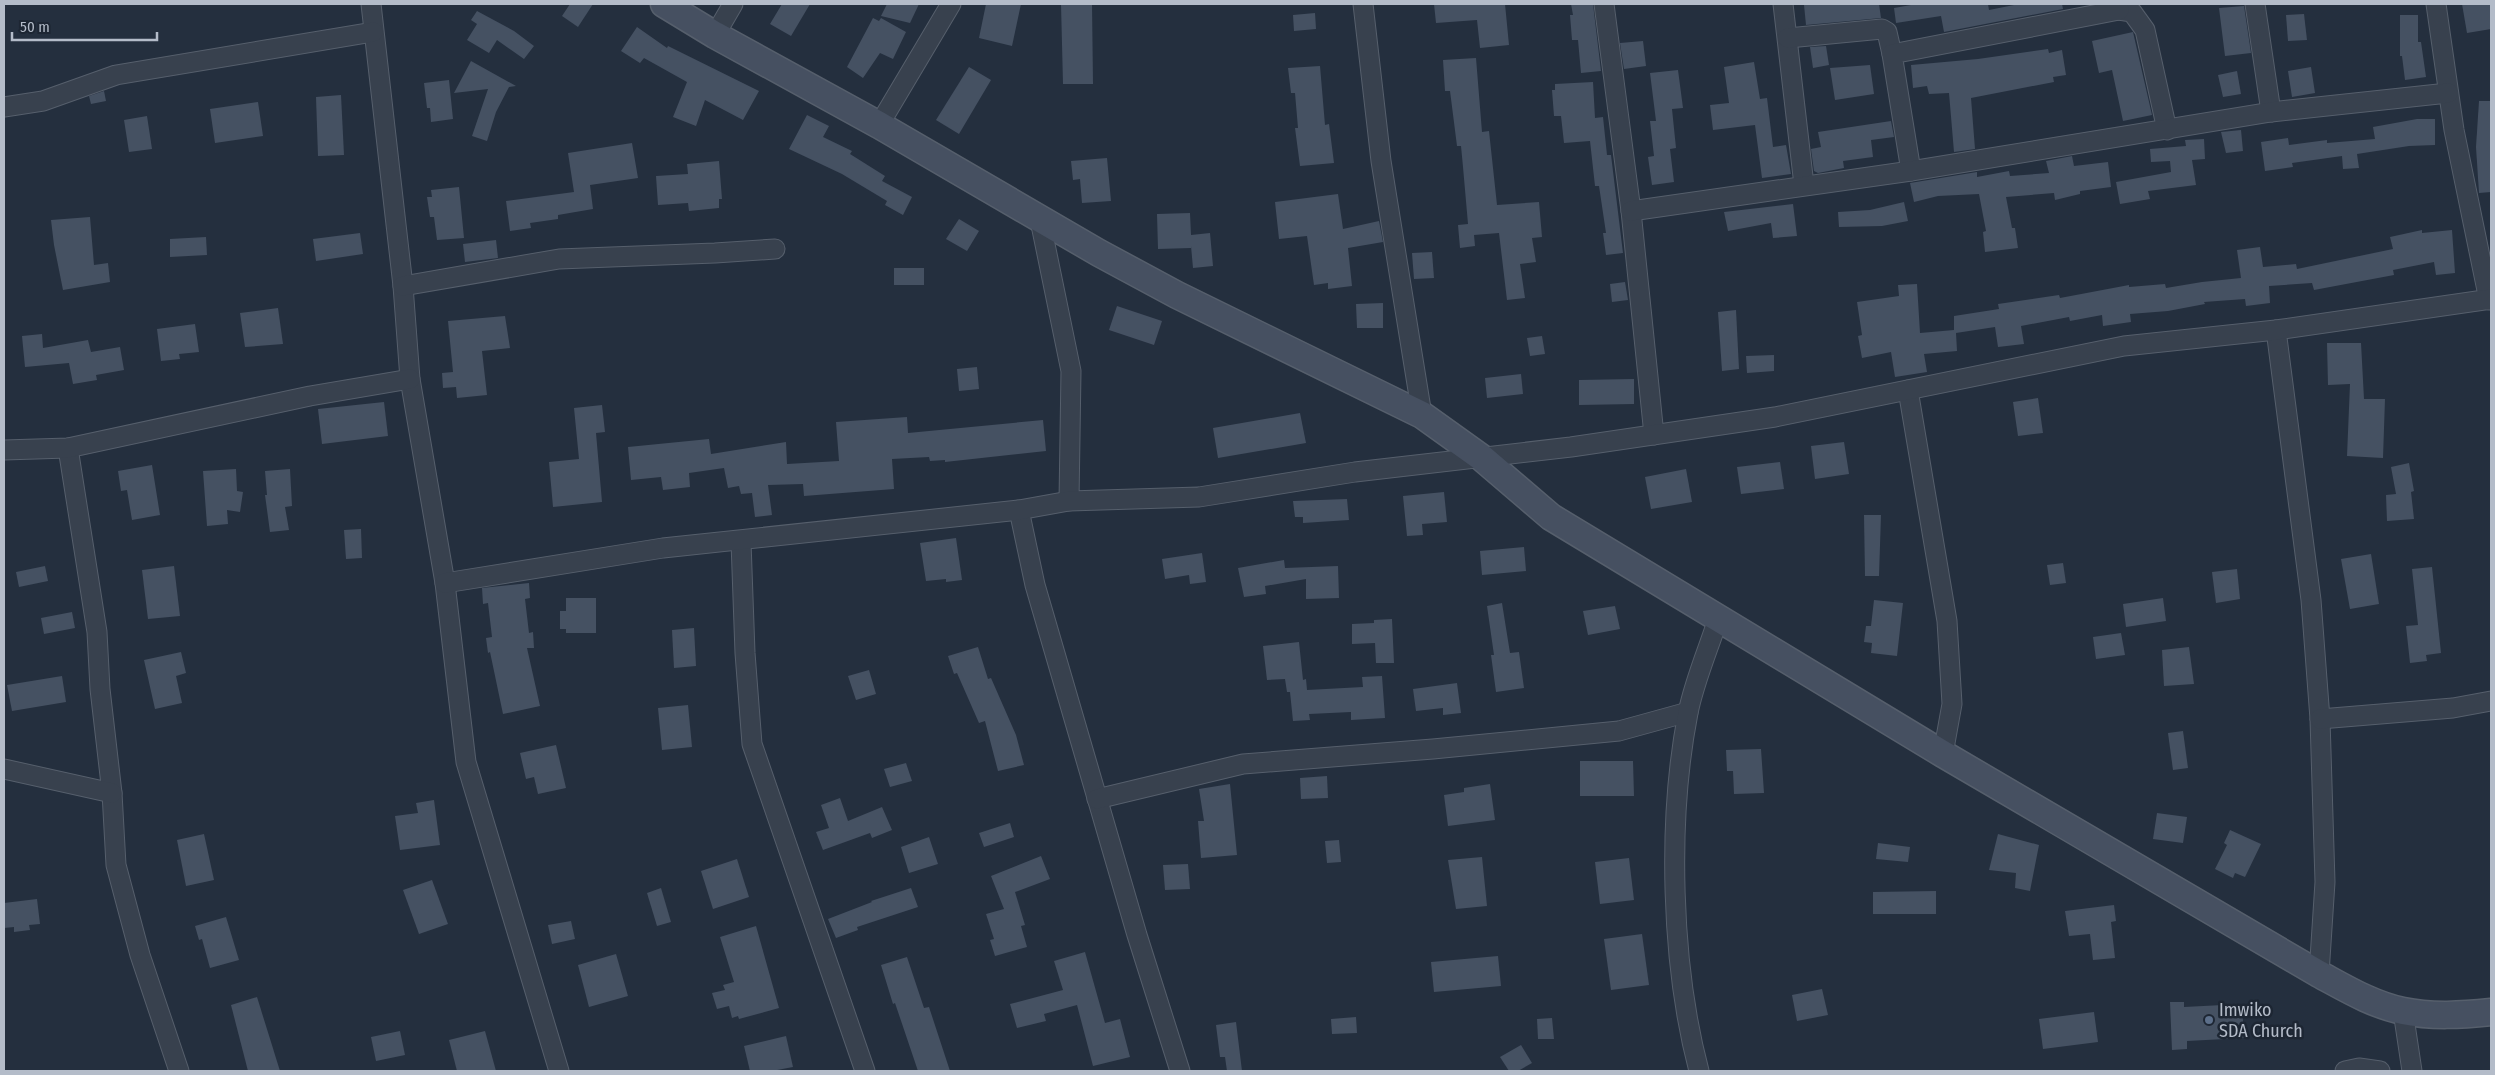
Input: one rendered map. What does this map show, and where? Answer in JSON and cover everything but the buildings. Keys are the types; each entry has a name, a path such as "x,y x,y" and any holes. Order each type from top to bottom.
{"main road":[{"path":"664,4 715,35 879,125 1040,220 1178,295 1422,415 1482,458 1551,516 1943,754 2319,974 2363,997 2403,1011 2452,1016 2491,1012"}],"street":[{"path":"371,4 403,286 410,379 444,583 466,762 559,1071"},
{"path":"715,35 733,4"},
{"path":"879,125 951,4"},
{"path":"1363,4 1381,160 1422,415"},
{"path":"1604,4 1631,211 1654,435"},
{"path":"1783,4 1804,184"},
{"path":"2255,4 2272,112"},
{"path":"444,583 663,548 741,542 1019,510 1069,501 1199,497 1355,472 1482,458 1654,435 1775,417 2124,346 2276,330 2490,300 2448,93 2436,4"},
{"path":"1892,54 2119,7 2132,12 2145,30 2168,130"},
{"path":"1788,38 1882,29 1887,32 1911,171"},
{"path":"4,106 43,101 116,75 373,32"},
{"path":"1631,211 1804,184 1911,171 2272,112 2448,93"},
{"path":"1040,220 1071,371 1069,501"},
{"path":"403,286 560,259 715,254 775,249"},
{"path":"2276,330 2311,600 2320,719 2325,882 2319,974"},
{"path":"4,450 68,448 310,396 410,379"},
{"path":"1908,390 1948,620 1952,704 1943,754"},
{"path":"68,448 97,632 100,689 112,794 116,865 172,1070"},
{"path":"1019,510 1035,585 1097,799 1180,1071"},
{"path":"741,542 745,653 752,744 865,1071"},
{"path":"1699,1071 1688,1029 1677,927 1676,811 1688,712 1718,619"},
{"path":"2320,719 2453,708 2491,701"},
{"path":"1097,799 1243,764 1433,749 1619,731 1688,712"},
{"path":"4,769 112,794"},
{"path":"2403,1011 2412,1071"},
{"path":"2344,1071 2359,1068 2380,1071"}],"place":[{"name":"Imwiko SDA Church","path":"2209,1020"}]}
